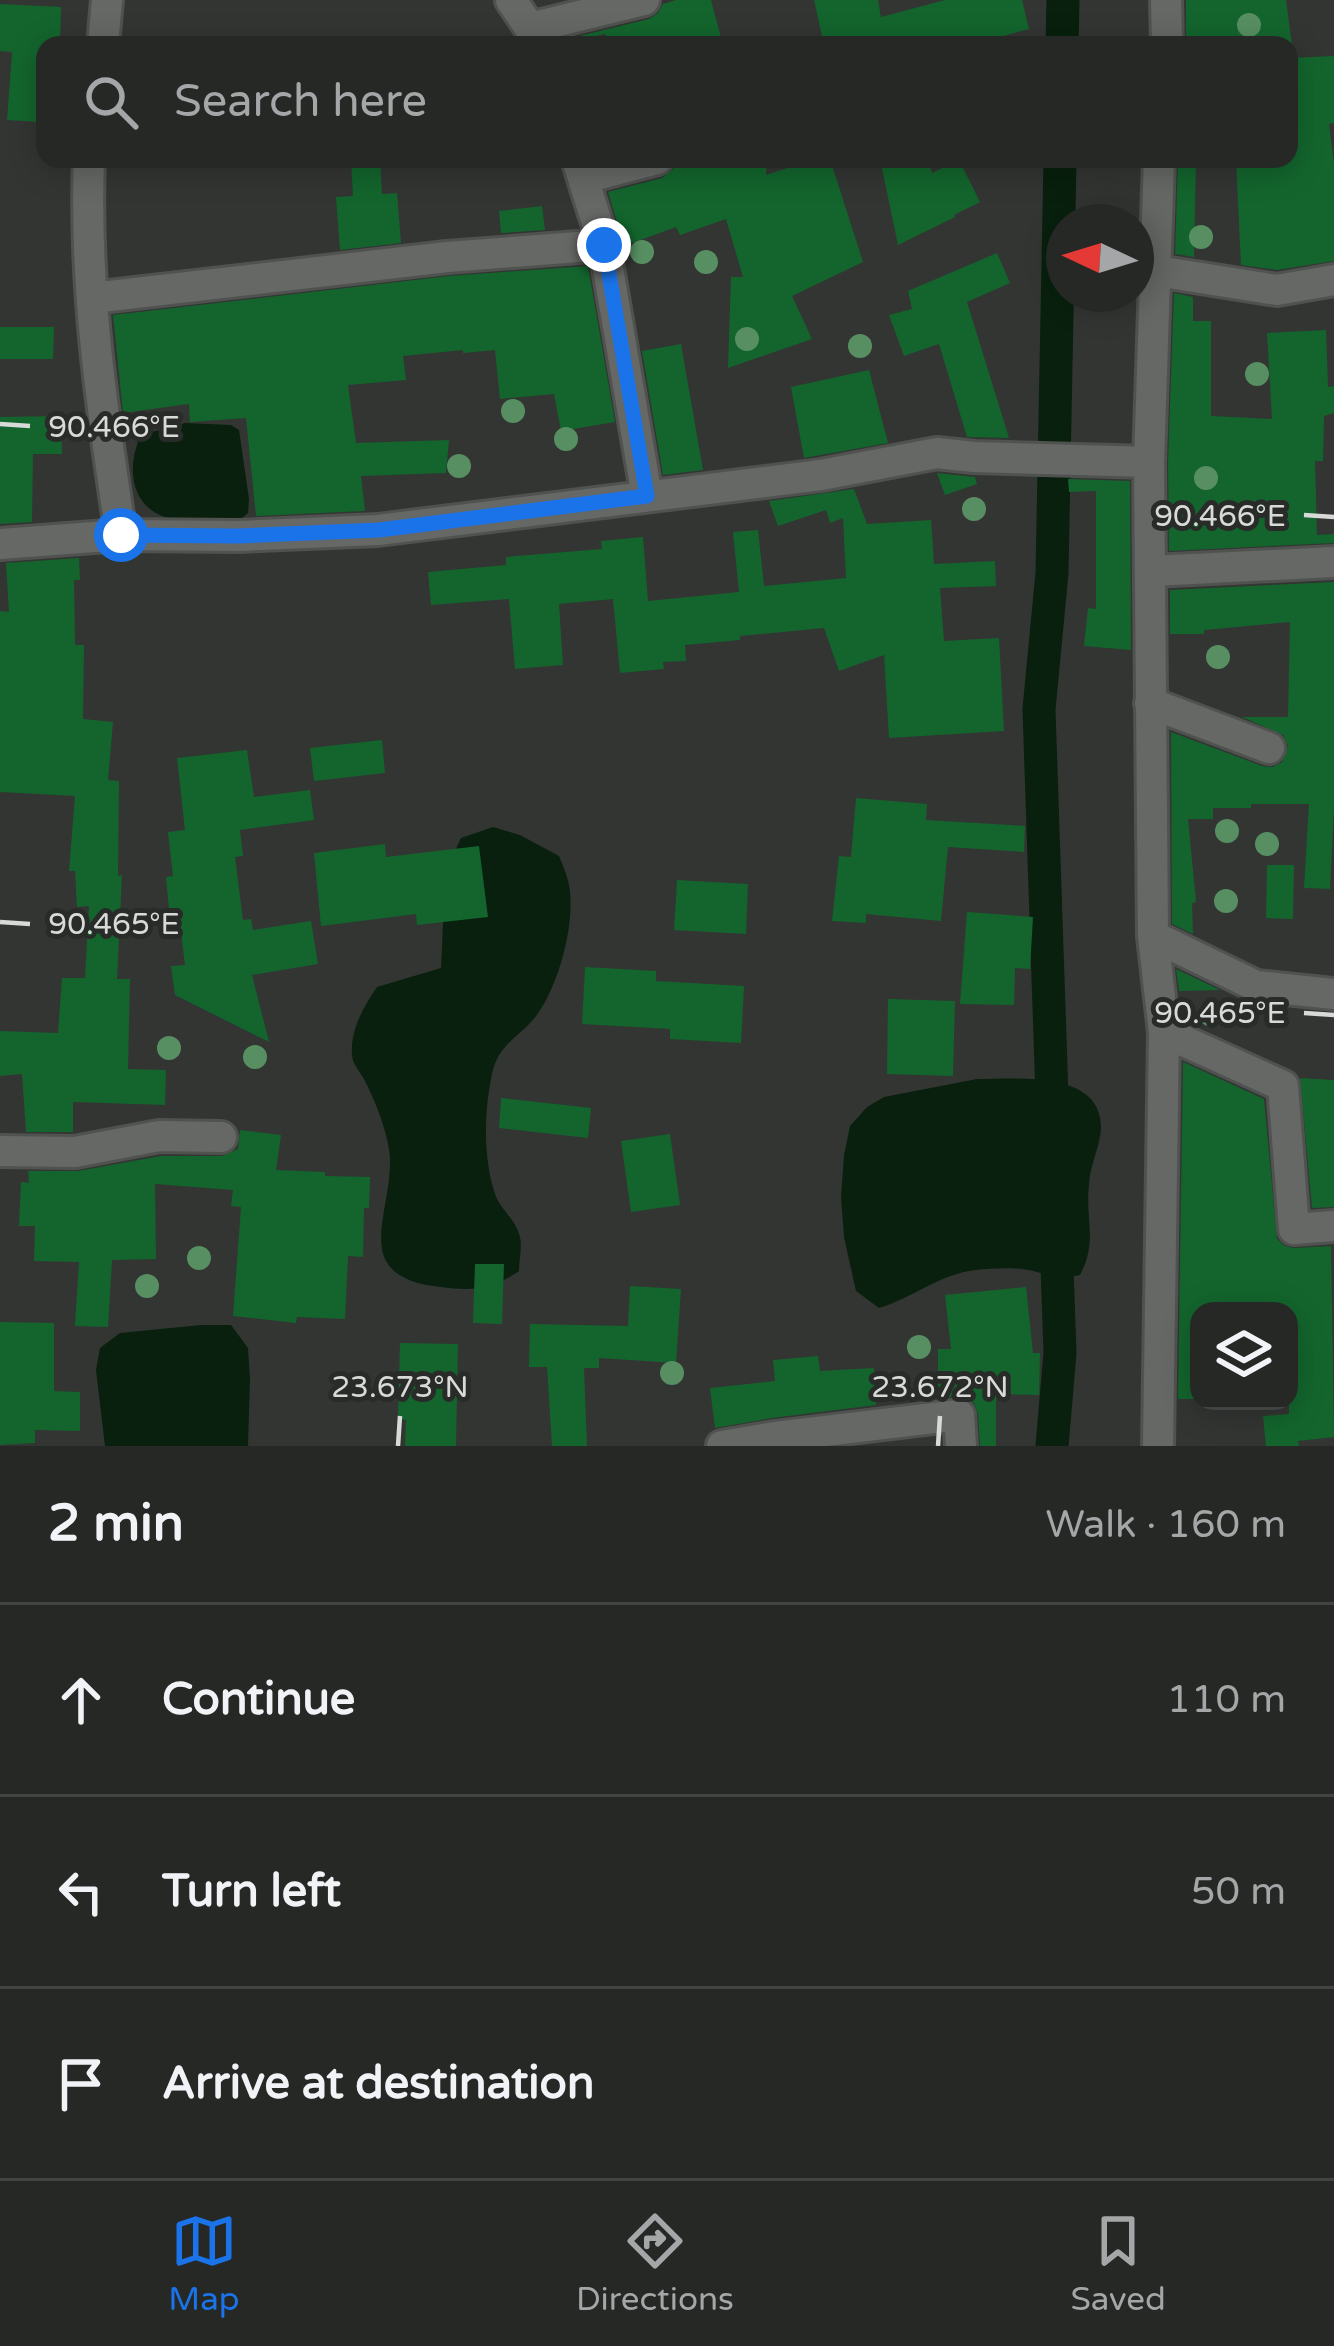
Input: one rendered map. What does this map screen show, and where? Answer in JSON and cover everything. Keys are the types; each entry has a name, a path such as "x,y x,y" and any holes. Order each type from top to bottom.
{"street":[{"path":"104,36 107,0"},
{"path":"511,0 532,36"},
{"path":"536,36 644,0"},
{"path":"1166,0 1167,36"},
{"path":"89,168 87,219 98,383 121,535"},
{"path":"1158,1446 1164,1032 1153,936 1149,462 1159,168"},
{"path":"580,169 604,245 647,496"},
{"path":"92,298 447,257 604,245"},
{"path":"1157,271 1276,290 1334,280"},
{"path":"0,544 121,535 379,530 821,475 937,453 1149,462"},
{"path":"1151,571 1334,562"},
{"path":"1150,703 1269,748"},
{"path":"1153,936 1256,986 1334,994"},
{"path":"1164,1032 1283,1086 1294,1229 1334,1226"},
{"path":"0,1150 74,1152 159,1136 221,1137"},
{"path":"722,1446 958,1415 961,1446"}],"shaded area":[{"path":"185,423 231,425 239,430 249,499 248,513 242,518 173,519 140,498 133,461 141,435"},
{"path":"493,827 559,856 571,906 563,957 551,989 536,1016 499,1055 489,1088 488,1166 497,1199 519,1234 519,1271 472,1289 440,1287 410,1280 392,1269 383,1254 389,1149 376,1104 353,1061 353,1036 377,987 441,968 445,902 455,853 461,838"},
{"path":"977,1079 1054,1082 1088,1096 1098,1109 1101,1128 1088,1197 1090,1241 1080,1275 1056,1277 1012,1268 963,1272 879,1308 856,1291 844,1237 841,1197 850,1126 884,1097"},
{"path":"231,1325 248,1348 248,1446 105,1446 96,1370 100,1348 120,1333"}],"building":[{"path":"711,0 721,36 580,36 649,19 663,4"},
{"path":"814,0 878,0 881,17 945,0 1022,0 1029,29 1003,36 822,36"},
{"path":"1186,0 1286,0 1291,36 1186,36"},
{"path":"0,4 61,7 60,36 36,36 36,122 7,120 12,52 0,51"},
{"path":"1334,56 1334,123 1329,124 1334,261 1277,270 1241,265 1236,168 1298,168 1298,58"},
{"path":"351,168 381,168 382,194 397,193 401,243 340,250 336,197 353,196"},
{"path":"674,168 766,168 766,175 787,168 833,168 863,262 792,296 812,339 728,368 731,277 743,277 726,219 680,235 676,227 624,246 608,192 662,178"},
{"path":"882,168 931,168 932,173 963,168 980,202 898,245"},
{"path":"1178,168 1196,168 1194,257 1175,254"},
{"path":"542,206 545,230 501,233 499,211"},
{"path":"997,253 1010,283 967,302 1009,438 967,437 939,344 904,356 889,315 912,309 908,291"},
{"path":"588,266 615,422 561,431 554,394 500,399 495,350 403,356 406,380 348,385 356,443 449,440 446,473 361,476 365,511 256,516 246,418 190,422 189,404 123,413 113,315 449,276"},
{"path":"1174,293 1193,297 1193,321 1211,321 1211,416 1272,419 1267,333 1326,330 1334,413 1324,416 1323,461 1315,461 1317,535 1334,534 1334,543 1169,551"},
{"path":"0,327 54,327 53,359 0,359"},
{"path":"681,344 703,470 663,475 642,351"},
{"path":"869,370 888,443 804,458 791,387"},
{"path":"61,416 62,454 33,454 32,522 0,524 0,417"},
{"path":"937,473 975,477 977,484 945,495"},
{"path":"1068,479 1130,481 1131,650 1084,646 1088,608 1096,609 1096,491 1069,492"},
{"path":"854,489 867,524 931,520 934,564 995,561 996,586 940,588 944,641 999,638 1004,731 889,738 884,655 839,671 824,628 685,645 686,661 663,662 664,669 620,673 613,599 559,604 563,665 515,669 509,599 431,605 428,572 506,565 506,557 602,549 601,541 643,537 648,601 739,592 733,532 758,530 764,586 846,578 843,518 830,523 826,510 778,526 769,501"},
{"path":"79,558 80,580 74,580 75,645 84,645 83,719 113,722 108,780 119,781 118,876 122,875 117,979 130,979 128,1069 166,1070 165,1105 73,1102 73,1132 26,1132 22,1074 0,1076 0,1031 58,1033 62,978 85,978 89,906 77,907 75,871 69,871 75,796 0,792 0,611 9,612 6,563"},
{"path":"1334,582 1330,889 1304,888 1309,804 1213,808 1213,819 1188,819 1196,902 1192,903 1193,934 1172,924 1171,732 1262,766 1282,762 1288,746 1283,735 1242,717 1288,717 1290,622 1170,634 1170,590"},
{"path":"382,740 385,773 314,781 310,748"},
{"path":"247,750 254,797 310,790 314,820 240,830 243,856 235,857 243,920 251,919 253,930 311,921 318,964 252,975 269,1042 175,995 171,966 185,965 178,908 169,909 166,877 173,876 168,832 185,830 177,758"},
{"path":"856,798 927,804 926,820 1025,826 1024,852 948,847 941,921 866,914 866,923 832,921 839,856 851,857"},
{"path":"385,844 386,857 479,846 488,917 417,925 416,914 321,926 314,853"},
{"path":"1267,865 1294,865 1293,919 1266,918"},
{"path":"677,880 748,884 746,934 674,930"},
{"path":"967,912 1033,917 1030,969 1015,968 1014,1005 960,1004"},
{"path":"585,967 656,971 656,981 744,986 741,1043 670,1039 670,1029 582,1024"},
{"path":"1176,969 1220,990 1179,991"},
{"path":"888,999 955,1001 953,1076 887,1074"},
{"path":"1183,1062 1264,1099 1277,1239 1294,1248 1331,1246 1334,1437 1298,1441 1299,1446 1266,1446 1263,1416 1298,1410 1298,1302 1190,1302 1190,1399 1178,1399"},
{"path":"1300,1078 1334,1080 1334,1207 1312,1208"},
{"path":"501,1098 591,1108 588,1138 499,1128"},
{"path":"240,1130 281,1135 276,1170 370,1177 363,1257 348,1256 345,1319 297,1317 296,1323 233,1316 241,1207 231,1206 233,1190 155,1184 156,1259 112,1260 108,1327 75,1326 79,1262 34,1261 35,1226 19,1226 21,1182 29,1183 28,1171 78,1171 161,1156 222,1156 238,1149"},
{"path":"670,1134 680,1205 631,1212 621,1141"},
{"path":"475,1264 504,1264 502,1324 473,1323"},
{"path":"630,1286 681,1289 676,1363 599,1358 599,1368 584,1368 587,1446 552,1446 547,1367 529,1367 530,1324 628,1326"},
{"path":"1026,1287 1033,1353 1040,1353 1039,1395 996,1394 996,1446 980,1446 974,1403 966,1397 938,1398 938,1349 951,1349 945,1295"},
{"path":"0,1322 54,1323 54,1391 80,1392 80,1431 35,1430 35,1443 0,1445"},
{"path":"400,1343 458,1344 456,1446 405,1446 406,1420 398,1419"},
{"path":"818,1356 820,1371 874,1368 876,1405 715,1428 710,1388 775,1381 773,1360"}],"waterway":[{"path":"1062,36 1063,0"},
{"path":"1053,1127 1039,709 1052,573 1060,168"},
{"path":"1052,1446 1060,1353 1056,1238"}],"route":[{"path":"121,535 379,530 647,496 604,245"}]}
